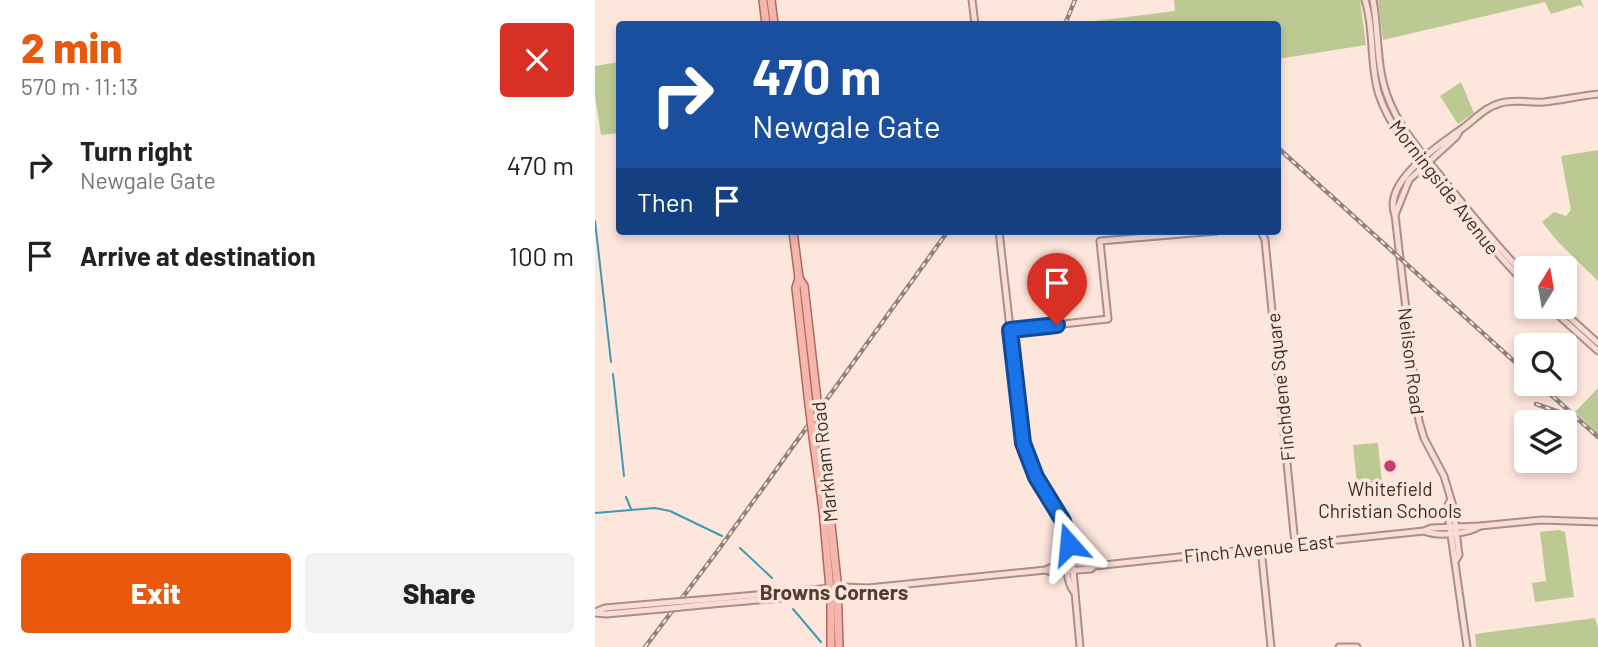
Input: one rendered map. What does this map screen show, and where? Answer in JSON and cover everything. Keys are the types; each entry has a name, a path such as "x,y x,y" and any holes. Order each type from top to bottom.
{"main road":[{"path":"763,0 766,21"},
{"path":"771,0 774,21"},
{"path":"972,0 975,21"},
{"name":"Morningside Avenue","path":"1365,0 1374,76 1379,96 1399,136 1514,264"},
{"name":"Morningside Avenue","path":"1373,0 1381,73 1387,95 1405,132 1424,161"},
{"name":"Neilson Road","path":"1467,647 1454,555 1453,506 1444,476 1419,421 1395,215 1409,180 1424,161 1484,111 1500,103 1546,102 1598,94"},
{"name":"Morningside Avenue","path":"1465,211 1497,255 1514,272"},
{"name":"Markham Road","path":"794,235 799,278 796,288 809,405 834,591 831,647"},
{"path":"999,235 1023,443 1036,477 1063,521 1069,544 1066,548 1076,587 1074,592 1080,647"},
{"path":"1010,330 1108,319 1100,241 1170,235"},
{"name":"Finchdene Square","path":"1264,235 1295,544"},
{"name":"Markham Road","path":"799,278 804,286 823,440 839,647"},
{"path":"1562,319 1598,351"},
{"path":"1571,319 1598,343"},
{"name":"Finch Avenue East","path":"595,612 605,608 662,606 834,591 852,592 860,588 1046,570 1051,567 1070,568 1089,563 1094,566 1541,520 1598,522"},
{"path":"1261,548 1271,647"},
{"path":"1339,647 1357,647"}],"green space":[{"path":"1174,0 1360,0 1366,45 1281,59 1281,21 1095,21 1175,11"},
{"path":"1378,0 1581,0 1584,8 1580,5 1551,14 1545,2 1383,40"},
{"path":"616,62 616,133 601,135 595,96 595,66"},
{"path":"1461,82 1474,113 1458,124 1440,96"},
{"path":"1598,150 1598,281 1577,261 1577,256 1572,256 1559,243 1542,222 1554,212 1566,216 1571,210 1561,156"},
{"path":"1598,388 1598,434 1577,414 1577,410"},
{"path":"1378,443 1382,483 1357,485 1353,445"},
{"path":"1540,532 1565,532 1574,597 1535,602 1532,583 1546,581"},
{"path":"1595,618 1598,647 1476,647 1475,634"}],"waterway":[{"path":"595,221 611,362"},
{"path":"613,374 624,476"},
{"path":"626,497 631,509"},
{"path":"595,513 655,508 670,511 722,536"},
{"path":"740,548 772,578"},
{"path":"793,609 821,642"}],"railway":[{"path":"1066,21 1075,0"},
{"path":"1281,151 1514,361"},
{"path":"645,647 719,549 945,235"},
{"path":"1552,396 1598,437"},
{"path":"1536,404 1553,410"}],"place":[{"name":"Whitefield Christian Schools","path":"1390,466"}],"district":[{"name":"Browns Corners","path":"834,591"}],"route":[{"path":"1057,325 1010,330 1023,443 1036,477 1063,521 1069,544"}]}
